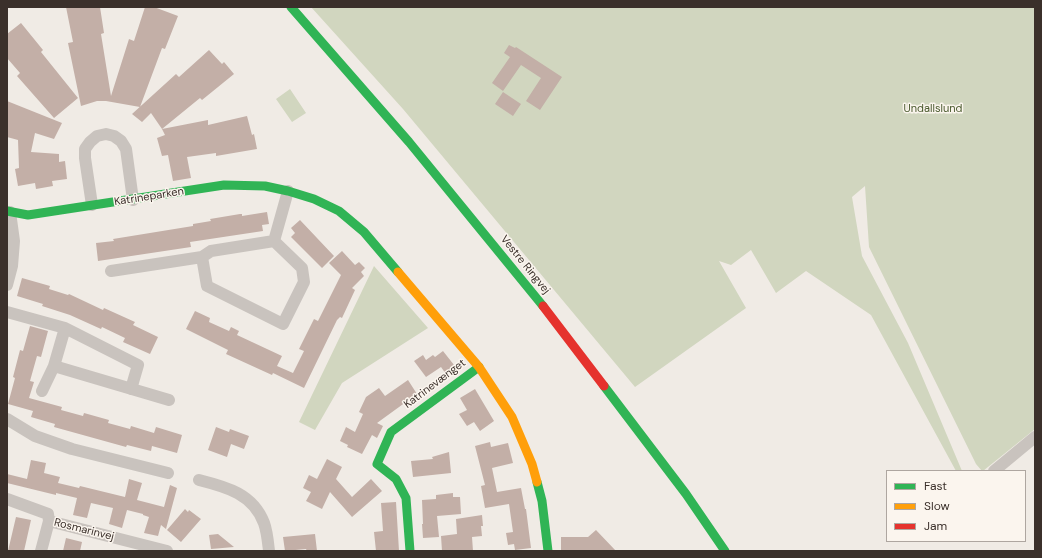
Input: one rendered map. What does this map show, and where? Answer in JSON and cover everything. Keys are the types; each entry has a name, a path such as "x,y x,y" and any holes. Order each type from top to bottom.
{"street":[{"name":"Vestre Ringvej","path":"291,7 409,142 539,301 686,494 725,551"},
{"path":"92,205 85,158 86,149 90,142 97,136 106,134 114,136 121,141 126,149 133,200"},
{"name":"Katrineparken","path":"7,285 12,266 14,241 9,211 28,215 224,185 265,186 314,199 339,211 364,232 479,367"},
{"path":"274,241 288,191"},
{"path":"202,257 207,286 282,324 304,282 302,268 274,241"},
{"path":"111,271 202,257 211,251 274,241"},
{"path":"7,312 65,328 138,365 130,389"},
{"path":"42,391 54,366 65,328"},
{"path":"54,366 169,400"},
{"name":"Katrinevænget","path":"410,551 406,498 396,480 377,464 391,432 479,367 512,417 532,464 542,501 548,551"},
{"path":"7,419 35,436 72,449 168,473"},
{"path":"995,470 1035,437"},
{"path":"199,480 234,491 246,498 257,509 265,524 269,551"},
{"name":"Rosmarinvej","path":"7,499 48,514 49,522 41,551"},
{"name":"Rosmarinvej","path":"49,522 167,551"}],"green space":[{"name":"Undallslund","path":"311,7 1035,7 1035,429 984,470 981,470 976,464 869,247 865,186 852,197 862,256 908,343 962,470 955,470 871,315 806,271 776,293 751,250 731,265 719,261 746,308 635,387 403,109"},
{"path":"290,89 306,113 292,122 276,99"},
{"path":"374,266 428,328 342,383 315,430 299,422"}],"building":[{"path":"66,7 100,7 104,33 101,34 111,96 129,39 134,41 145,7 154,7 178,16 165,49 162,48 140,107 106,101 97,101 81,106 68,43 73,42"},
{"path":"21,23 43,50 41,52 78,98 54,118 17,76 20,73 7,58 7,34"},
{"path":"509,45 515,48 516,47 562,77 540,110 526,101 541,78 521,65 503,91 492,83 510,57 504,53"},
{"path":"209,50 222,64 224,62 234,74 202,100 200,98 162,129 151,113 142,122 132,114 176,74 179,77"},
{"path":"503,92 521,104 513,116 495,104"},
{"path":"7,101 62,123 54,139 35,133 31,152 59,154 59,162 65,161 67,179 52,181 53,186 36,189 35,183 18,186 15,169 19,168 18,140 7,137"},
{"path":"247,116 252,135 254,134 257,149 216,156 216,153 187,157 191,178 173,181 168,155 162,156 157,138 165,135 162,129 208,120 208,125"},
{"path":"267,212 269,224 262,225 263,231 190,242 191,247 98,261 96,243 193,226 193,224 211,221 210,219 240,214 242,214 242,216"},
{"path":"300,220 334,256 322,268 291,237 295,233 291,228"},
{"path":"342,251 355,265 359,262 365,268 361,272 364,276 352,288 355,290 342,318 340,317 337,320 304,388 273,373 272,375 226,354 228,350 186,329 195,311 210,318 209,322 229,331 231,327 239,331 237,335 282,356 277,366 293,373 304,351 299,349 314,319 318,321 341,275 329,263"},
{"path":"22,278 50,286 49,289 68,295 69,294 103,310 104,308 135,322 133,325 158,337 150,354 123,342 125,338 102,327 101,329 70,315 42,306 43,304 17,296"},
{"path":"30,326 48,331 41,357 37,356 30,381 34,382 29,398 62,407 61,410 83,416 84,413 109,420 108,423 130,429 131,426 154,433 156,427 182,435 177,453 152,446 151,451 127,445 126,447 54,427 55,424 31,417 33,411 8,404 20,350 23,351"},
{"path":"443,351 458,370 448,377 441,367 426,377 414,361 423,355 426,360 433,355 435,357"},
{"path":"408,380 417,394 377,423 383,426 377,438 372,435 362,454 347,447 348,445 340,441 346,427 355,432 363,414 359,412 366,397 379,388 385,396"},
{"path":"475,389 494,421 480,431 474,422 467,426 459,414 467,410 460,398"},
{"path":"216,427 229,432 230,429 249,436 244,449 231,444 227,457 208,450"},
{"path":"490,442 491,447 508,443 513,463 492,468 497,492 521,488 526,509 531,548 515,550 514,544 508,545 506,533 513,532 509,504 485,508 481,486 485,485 475,446"},
{"path":"449,452 451,473 413,477 411,461 433,459 432,457"},
{"path":"327,459 342,467 336,479 352,497 371,479 382,491 352,517 330,492 322,509 306,501 311,492 303,488 309,475 317,479"},
{"path":"31,460 46,463 44,473 60,477 58,483 79,488 80,486 125,497 129,479 142,483 137,500 164,507 170,485 177,488 166,529 161,525 158,536 144,533 149,517 127,510 122,528 109,524 113,508 91,503 87,518 73,515 77,498 56,493 56,495 7,483 7,474 27,479"},
{"path":"453,493 453,497 460,497 461,514 437,516 439,537 423,538 422,500 436,499 436,495"},
{"path":"396,502 399,551 376,551 374,532 383,531 381,503"},
{"path":"185,509 188,512 189,510 201,519 181,542 167,530"},
{"path":"482,515 482,536 472,537 473,551 442,551 441,536 457,534 456,519"},
{"path":"16,517 31,520 24,551 8,551"},
{"path":"596,530 616,551 561,551 561,537 588,537"},
{"path":"218,534 234,547 211,549 209,535"},
{"path":"315,534 317,551 307,551 306,549 285,551 283,537"},
{"path":"66,538 82,542 80,551 63,551"}],"traffic: fast":[{"path":"291,7 409,142 543,306"},
{"path":"7,211 28,215 224,185 265,186 314,199 339,211 364,232 398,272"},
{"path":"410,551 406,498 396,479 377,464 391,432 479,367"},
{"path":"604,386 686,494 725,551"},
{"path":"537,482 542,501 548,551"}],"traffic: slow":[{"path":"398,272 479,367 512,417 532,464 537,482"}],"traffic: jam":[{"path":"543,306 604,386"}]}
